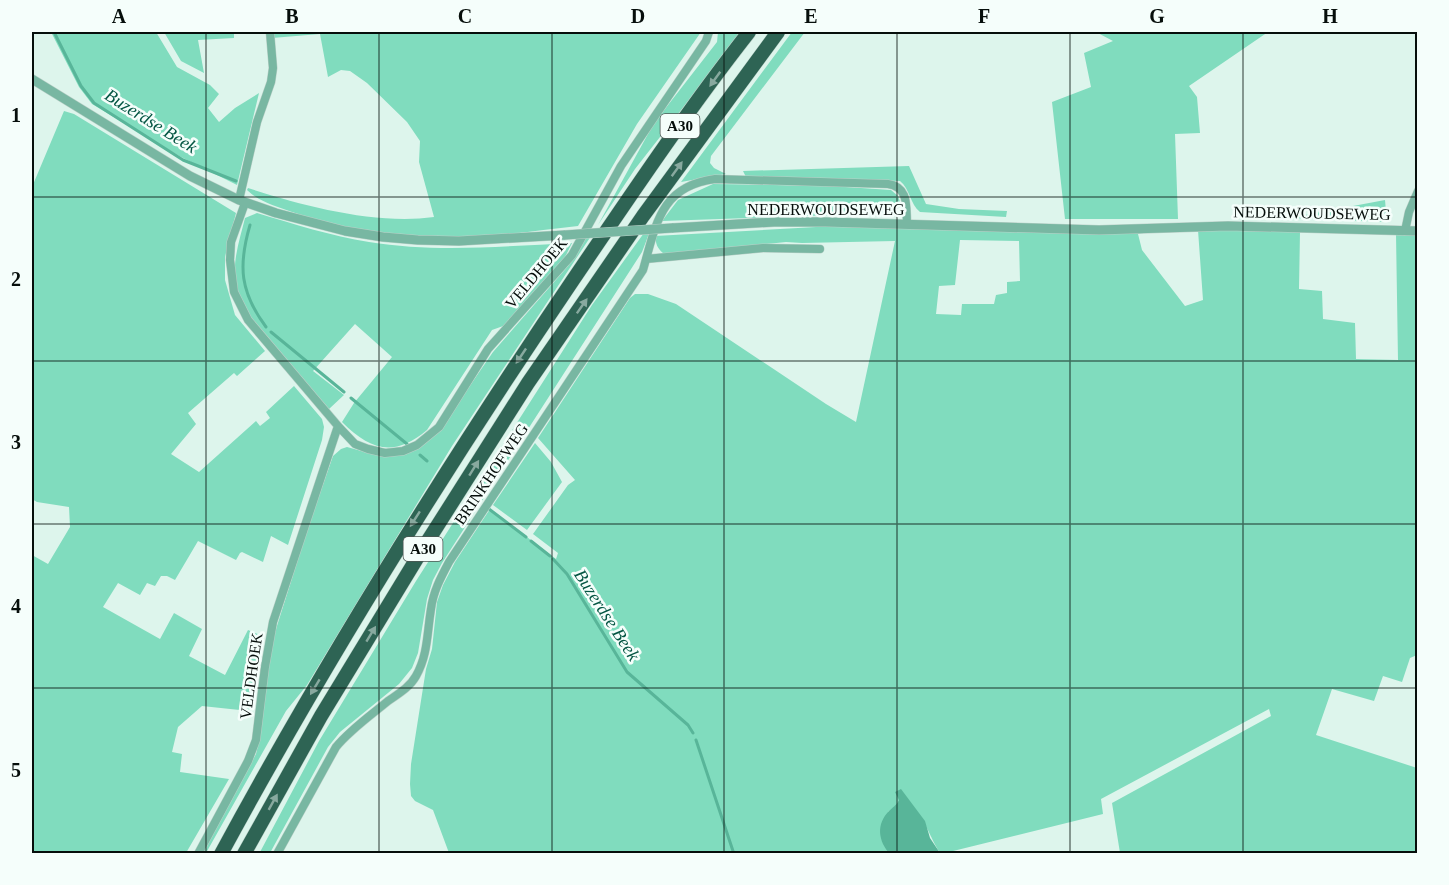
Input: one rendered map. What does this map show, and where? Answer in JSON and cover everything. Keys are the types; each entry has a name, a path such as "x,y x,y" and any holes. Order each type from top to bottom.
{"highway":[{"name":"A30","path":"221,854 299,714 416,518 612,221 749,32"},
{"name":"A30","path":"244,854 321,716 528,383 643,216 778,32"}],"street":[{"path":"242,202 257,122 271,82 273,68 270,32"},
{"name":"VELDHOEK","path":"242,202 231,242 230,260 234,292 248,320 355,444 386,453 403,451 417,445 439,427 488,349 572,255 621,166 706,41 709,32"},
{"name":"NEDERWOUDSEWEG","path":"32,79 190,176 242,202 306,222 383,237 459,241 774,222 907,223 1056,230 1228,226 1418,231"},
{"name":"BRINKHOFWEG","path":"277,854 336,747 348,732 403,690 415,678 424,658 431,609 437,586 449,562 643,270 656,222 673,196 705,180 716,179 894,185 904,194 907,223"},
{"path":"1405,231 1409,212 1418,191"},
{"path":"646,259 763,248 820,249"},
{"name":"VELDHOEK","path":"198,854 248,761 256,740 273,622 338,426"}],"shaded area":[{"path":"51,32 156,32 177,67 210,85 219,94 208,108 219,122 235,108 259,93 237,185 181,157 92,104 79,87"},
{"path":"164,32 234,32 234,38 198,40 204,73 181,61"},
{"path":"272,32 701,32 637,124 578,226 470,238 435,238 393,235 311,218 268,203 247,190 248,188 316,207 364,216 411,219 434,217 419,162 420,141 407,122 367,83 350,71 341,70 328,77 320,34 272,38"},
{"path":"718,32 742,32 635,169 598,225 654,123 717,42"},
{"path":"792,32 805,32 711,156 710,163 714,168 726,174 681,182"},
{"path":"1096,32 1268,32 1189,86 1197,97 1200,133 1175,134 1178,219 1065,219 1052,102 1091,87 1084,53 1113,41"},
{"path":"64,111 74,114 236,213 225,257 225,280 235,315 265,351 237,376 234,373 188,413 196,424 171,454 199,472 256,421 260,426 270,418 266,412 294,386 322,419 324,427 322,440 288,545 271,536 263,562 242,552 236,560 198,541 175,580 161,576 155,586 147,583 140,595 118,583 103,607 160,639 174,613 202,629 189,656 225,675 248,630 260,635 249,711 202,706 178,727 172,752 182,754 180,772 229,779 186,853 32,853 32,555 48,564 70,527 69,507 37,502 32,499 32,187"},
{"path":"909,166 926,204 959,209 1007,211 1006,217 920,212 900,181 746,177 743,171"},
{"path":"713,184 831,186 891,190 898,196 900,202 891,213 662,221 678,200"},
{"path":"1385,200 1387,222 1289,218"},
{"path":"257,213 341,236 394,245 470,248 572,243 563,261 506,325 492,330 427,430 404,444 383,447 362,439 342,422 354,403 392,357 355,324 313,371 344,395 329,409 262,336 244,309 236,282 236,259 245,218"},
{"path":"649,226 652,226 642,252 442,563 427,599 418,653 412,668 399,684 340,732 328,747 270,853 259,854 319,741 416,581 592,305"},
{"path":"834,226 1160,230 1138,234 1142,250 1185,306 1203,300 1198,230 1275,229 1300,232 1299,289 1322,291 1323,319 1355,323 1356,359 1398,360 1396,234 1417,234 1417,655 1410,658 1402,682 1383,676 1374,701 1332,689 1316,735 1417,768 1417,853 1120,853 1112,803 1271,716 1269,709 1101,799 1103,814 945,853 940,853 920,815 899,800 896,806 888,812 888,851 890,854 449,853 433,810 415,801 411,796 410,784 426,669 432,649 437,602 455,562 490,509 556,559 558,553 533,534 568,485 575,480 538,438 630,298 635,294 648,294 676,304 856,422 895,241 786,242 672,254 661,251 657,246 655,236","holes":["960,240 1019,241 1020,281 1007,282 1007,293 996,295 994,304 962,304 961,315 936,314 939,286 955,285"]},
{"path":"589,230 595,230 452,446 307,685 286,711 206,853 201,854 256,754 271,645 333,456 347,447 376,455 395,456 415,449 440,429 493,352 568,266"},
{"path":"535,443 551,462 562,482 527,530 493,505"},
{"path":"901,789 925,821 930,838 940,853 890,854 886,849 881,838 880,827 885,816 899,800 895,792"}],"waterway":[{"name":"Buzerdse Beek","path":"54,32 81,86 94,103 183,160 236,181"},
{"name":"Buzerdse Beek","path":"250,225 244,253 244,278 251,302 266,327"},
{"name":"Buzerdse Beek","path":"271,332 344,392"},
{"name":"Buzerdse Beek","path":"351,398 407,444"},
{"name":"Buzerdse Beek","path":"420,455 427,461"},
{"name":"Buzerdse Beek","path":"489,509 526,537"},
{"name":"Buzerdse Beek","path":"531,541 550,556"},
{"name":"Buzerdse Beek","path":"553,559 567,574 627,672 688,725 693,733"},
{"name":"Buzerdse Beek","path":"696,740 734,854"}]}
